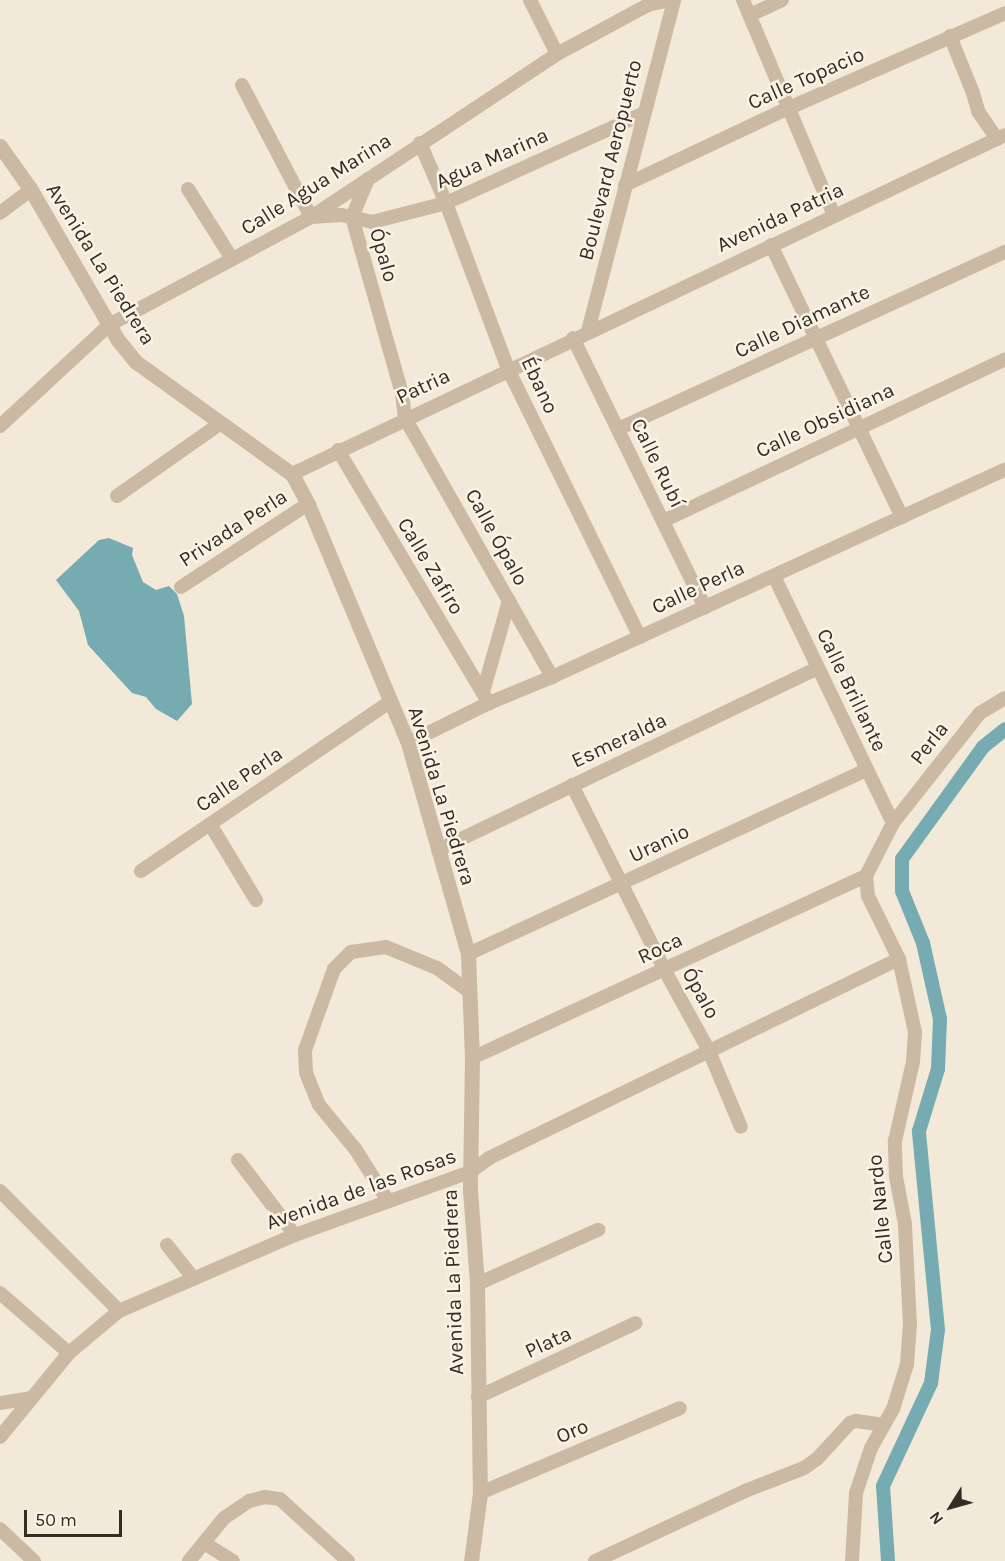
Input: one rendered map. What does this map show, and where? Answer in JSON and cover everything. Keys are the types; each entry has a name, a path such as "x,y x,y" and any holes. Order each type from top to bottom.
{"street":[{"path":"530,0 557,54"},
{"name":"Calle Agua Marina","path":"0,426 109,325 311,217 557,54 647,3 669,0"},
{"name":"Boulevard Aeropuerto","path":"588,331 674,0"},
{"path":"743,0 834,215"},
{"path":"750,15 782,0"},
{"name":"Calle Topacio","path":"625,185 789,108 1005,13"},
{"path":"950,36 974,93 978,111 1001,137"},
{"path":"242,85 311,217"},
{"name":"Agua Marina","path":"352,217 372,222 446,203 644,112"},
{"name":"Avenida Patria","path":"573,338 1001,137"},
{"name":"Ébano","path":"420,143 446,203 508,369 640,637"},
{"name":"Avenida La Piedrera","path":"0,146 31,190 109,325 136,362 292,474 308,504 408,743 468,954 472,1058 470,1172 477,1284 480,1493 471,1561"},
{"path":"352,217 368,179"},
{"path":"189,189 232,259"},
{"path":"0,213 31,190"},
{"name":"Ópalo","path":"311,217 341,214 352,217 402,394 405,417"},
{"path":"771,244 902,517"},
{"name":"Calle Diamante","path":"618,429 1005,252"},
{"name":"Patria","path":"292,474 405,417 573,338"},
{"name":"Calle Rubí","path":"573,338 705,607"},
{"name":"Calle Obsidiana","path":"663,521 857,427 1005,359"},
{"name":"Calle Ópalo","path":"405,417 552,677"},
{"path":"117,496 221,423"},
{"name":"Calle Zafiro","path":"338,450 486,698"},
{"name":"Calle Perla","path":"408,743 486,698 552,677 1005,470"},
{"name":"Privada Perla","path":"181,587 308,504"},
{"name":"Calle Brillante","path":"774,576 893,823"},
{"path":"486,698 509,601"},
{"name":"Esmeralda","path":"438,849 818,668"},
{"name":"Perla","path":"893,823 980,713 1005,698"},
{"name":"Calle Perla","path":"141,871 390,701"},
{"name":"Uranio","path":"468,954 867,770"},
{"name":"Ópalo","path":"572,786 664,969 709,1051 741,1127"},
{"path":"866,876 893,823"},
{"path":"210,824 256,900"},
{"name":"Calle Nardo","path":"852,1561 856,1492 870,1448 893,1409 907,1364 910,1324 905,1224 896,1177 895,1141 913,1062 915,1032 899,959 868,896 866,876"},
{"name":"Roca","path":"472,1058 866,876"},
{"path":"388,1201 357,1150 319,1105 306,1072 305,1050 334,969 351,952 386,947 437,968 469,991"},
{"name":"Avenida de las Rosas","path":"0,1437 5,1419 31,1398 69,1353 120,1311 294,1234 470,1172 489,1158 899,959"},
{"path":"238,1160 294,1234"},
{"path":"0,1191 120,1311"},
{"path":"477,1284 598,1230"},
{"path":"167,1245 194,1279"},
{"path":"0,1293 69,1353"},
{"name":"Plata","path":"478,1397 636,1323"},
{"path":"0,1403 31,1398"},
{"name":"Oro","path":"480,1493 680,1408"},
{"path":"595,1561 745,1491 804,1468 817,1459 840,1431 850,1423 856,1421 883,1425"},
{"path":"189,1561 224,1518 236,1508 257,1498 280,1499 348,1561"},
{"path":"0,1529 34,1561"},
{"path":"204,1543 233,1561"}],"water":[{"path":"109,538 133,548 132,555 143,582 156,590 169,586 177,594 184,616 192,704 177,721 156,709 146,697 132,693 88,645 79,611 56,580 99,540"}],"waterway":[{"path":"888,1561 883,1486 931,1383 938,1330 919,1131 938,1069 940,1019 923,943 902,891 902,859 983,747 1005,729"}]}
